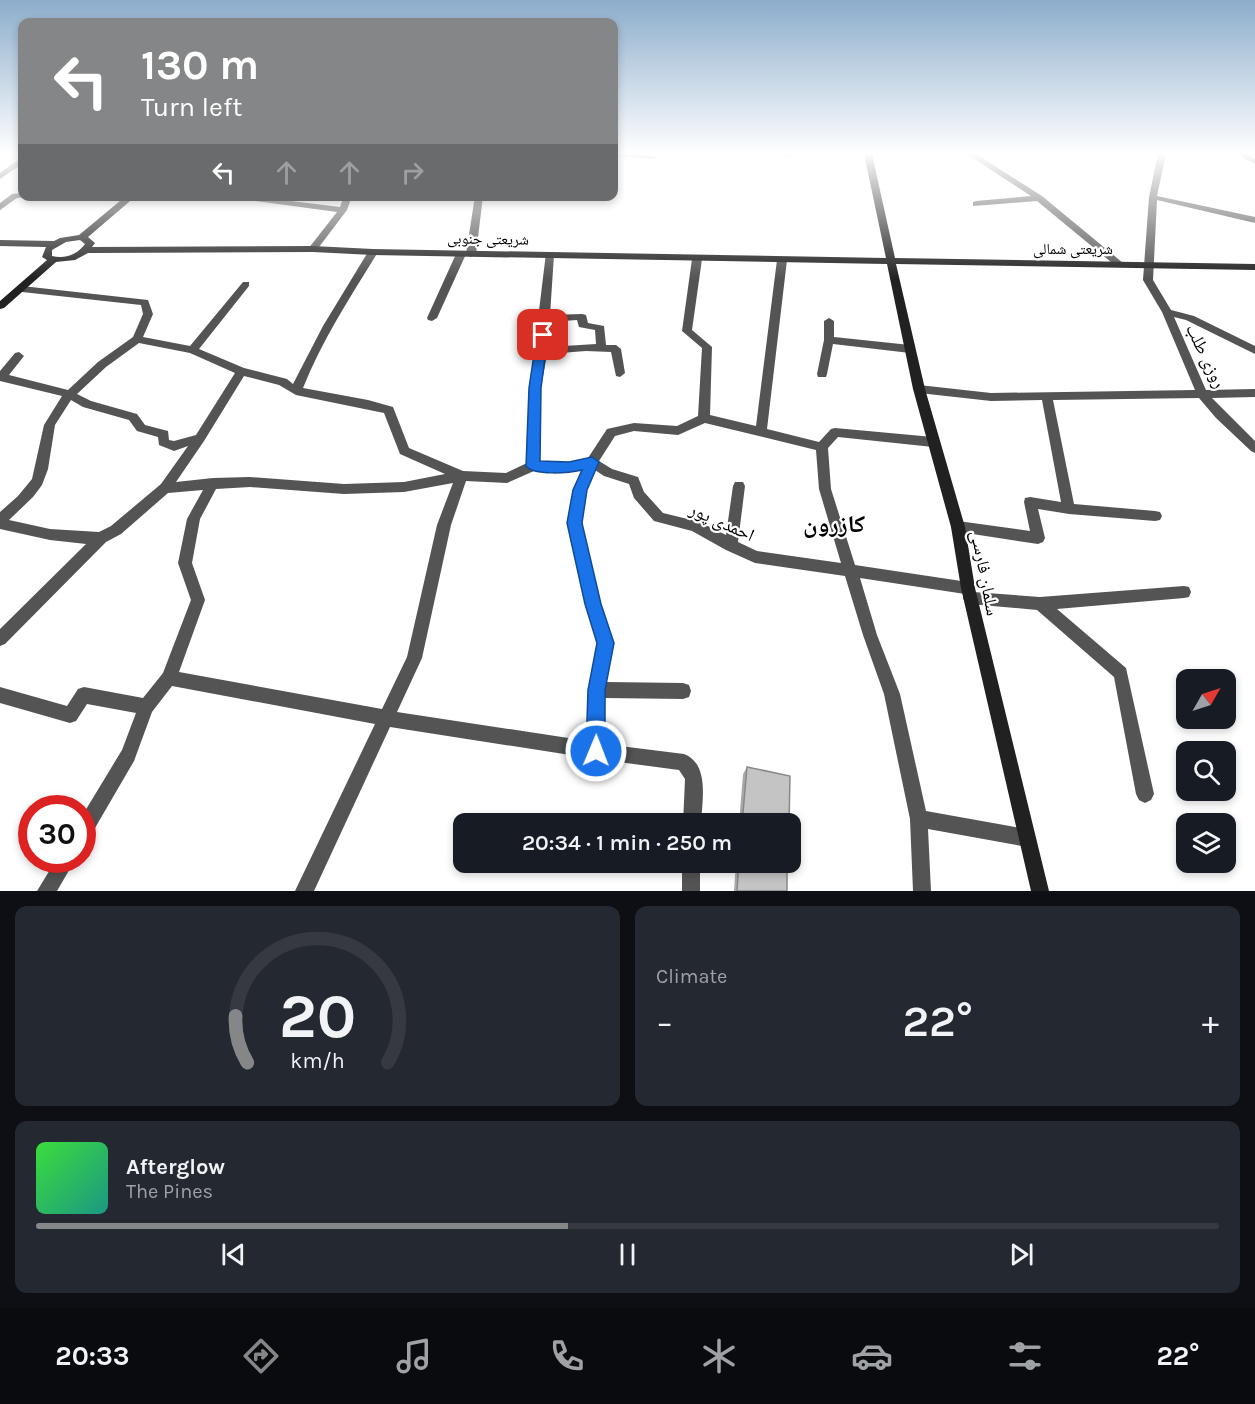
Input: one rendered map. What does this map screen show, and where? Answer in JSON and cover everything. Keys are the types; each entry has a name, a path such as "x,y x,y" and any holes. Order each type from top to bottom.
{"main road":[{"name":"سلمان فارسی","path":"876,196 919,389 958,527 969,593 1040,891"},
{"path":"0,243 54,244 70,238 82,237 126,201"},
{"path":"82,237 90,243 86,250"},
{"path":"0,306 53,260 46,254 54,244"},
{"name":"شریعتی جنوبی","path":"53,260 71,258 86,250 313,249 890,263"},
{"name":"شریعتی شمالی","path":"890,263 1255,267"}],"street":[{"path":"0,207 18,196"},
{"path":"1035,196 1120,265"},
{"path":"1153,197 1255,220"},
{"name":"روزی طلب","path":"1153,197 1148,279 1167,312 1202,394 1220,416 1255,448"},
{"path":"976,204 1039,198"},
{"path":"266,201 343,210"},
{"path":"313,249 343,210 346,201"},
{"path":"432,318 466,254 478,201"},
{"path":"296,391 328,326 373,252"},
{"path":"533,466 535,388 542,351 549,255"},
{"path":"697,259 687,331 707,347 704,418"},
{"path":"761,432 782,260"},
{"path":"192,350 246,284"},
{"path":"22,288 145,302 148,314 137,339 110,358 69,394 52,419 43,445 40,478 23,499 0,521 23,530 72,539 101,538"},
{"path":"1167,312 1190,318 1255,350"},
{"path":"543,319 582,317 583,325 600,328 601,348"},
{"path":"822,374 830,340 829,321"},
{"path":"137,339 192,350 241,370 283,382 296,391 368,404 388,410 404,451 462,476"},
{"path":"830,340 910,349"},
{"path":"542,351 601,348 616,350 620,373"},
{"path":"19,356 0,377 69,394 87,404 133,417 141,428 164,434 164,442 174,446 200,438"},
{"path":"0,639 101,538 116,530 165,488 200,438 241,370"},
{"path":"919,389 991,397 1255,393"},
{"path":"1047,397 1069,509"},
{"path":"596,751 597,690 606,643 593,604 574,523 580,490 592,462 611,432 634,428 678,431 704,418 822,447"},
{"path":"922,891 919,819 892,694 870,635 825,489 822,447 836,432 933,442"},
{"path":"165,488 250,482 344,489 404,487 462,476 507,478 533,466 569,467 592,462"},
{"name":"احمدی پور","path":"592,462 608,473 634,481 638,494 659,517 695,526 755,557 1040,604 1184,592"},
{"path":"304,891 414,658 444,525 462,476"},
{"path":"96,810 128,755 146,707 169,678 198,600 185,563 194,519 213,483"},
{"path":"731,546 738,486"},
{"path":"958,527 1038,538 1030,502 1069,509 1155,516"},
{"path":"1040,604 1121,673 1145,794"},
{"path":"169,678 386,718 596,751 684,762 694,777 693,813"},
{"path":"597,690 683,692"},
{"path":"0,695 70,715 84,695 146,707"},
{"path":"919,819 1027,838"},
{"path":"46,891 58,873"},
{"path":"691,873 691,891"}],"building":[{"path":"747,767 790,776 789,813 743,813"},
{"path":"738,873 787,873 787,891 737,891"}],"district":[{"name":"کازرون","path":"834,524"}],"route":[{"path":"543,335 535,388 533,466 569,467 592,462 580,490 574,523 593,604 606,643 597,690 596,751"}]}
